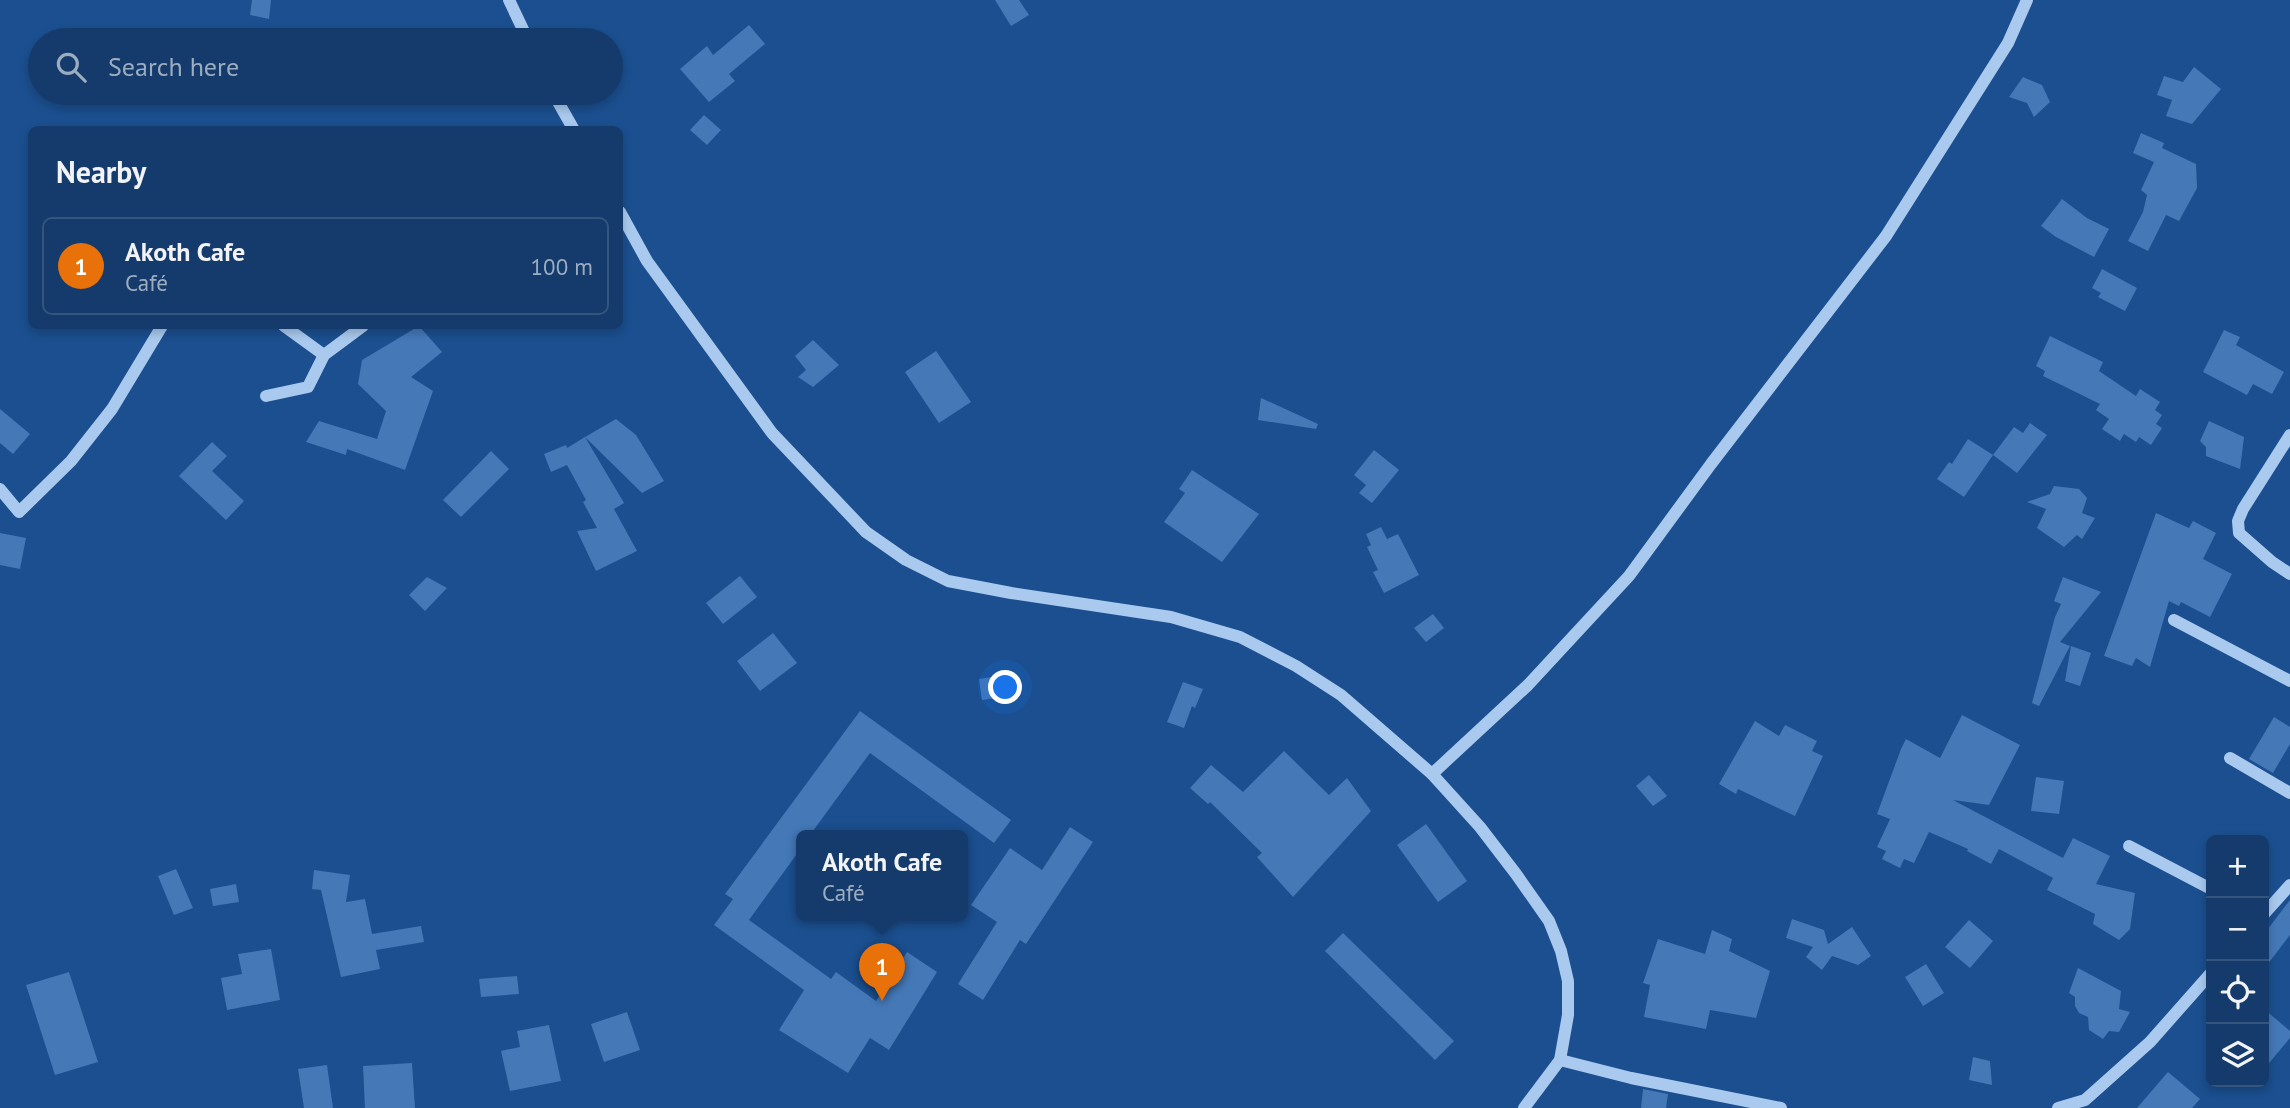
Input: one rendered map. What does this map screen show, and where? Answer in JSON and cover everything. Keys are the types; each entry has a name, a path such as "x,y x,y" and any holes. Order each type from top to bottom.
{"street":[{"path":"509,0 522,28"},
{"path":"1432,774 1528,685 1629,576 1711,464 1886,236 2008,43 2027,0"},
{"path":"560,105 572,126"},
{"path":"623,217 647,261 772,433 866,532 876,539 947,581 1171,617 1240,637 1296,666 1341,695 1432,774 1480,827 1517,874 1549,922 1561,951 1568,981 1568,1015 1560,1060 1524,1108"},
{"path":"0,489 19,512 71,461 112,409 160,329"},
{"path":"288,329 324,355"},
{"path":"266,396 308,387 324,355 359,329"},
{"path":"2290,435 2267,468 2238,521 2239,533 2272,562 2290,573"},
{"path":"2174,620 2290,681"},
{"path":"2230,758 2290,793"},
{"path":"2129,846 2206,886"},
{"path":"2269,908 2290,885"},
{"path":"2058,1108 2085,1100 2150,1042 2206,979"},
{"path":"1560,1060 1631,1078 1781,1108"}],"building":[{"path":"252,0 271,0 269,19 250,15"},
{"path":"995,0 1019,0 1029,15 1011,26"},
{"path":"749,25 765,44 729,74 735,81 709,102 680,69 707,46 713,55"},
{"path":"2194,67 2221,89 2192,124 2166,116 2172,100 2157,95 2164,76 2183,82"},
{"path":"2023,77 2042,85 2050,102 2034,117 2027,103 2009,97"},
{"path":"704,115 721,130 707,145 690,130"},
{"path":"2141,133 2164,143 2162,148 2196,164 2197,188 2179,221 2166,215 2148,251 2128,241 2143,212 2147,195 2141,190 2154,162 2133,153"},
{"path":"2062,199 2087,218 2109,229 2094,257 2041,226"},
{"path":"2102,269 2137,288 2125,311 2098,297 2101,293 2092,288"},
{"path":"414,329 422,329 442,352 411,377 433,391 405,470 347,449 346,455 306,442 319,421 377,439 386,411 358,384 362,360"},
{"path":"2224,330 2240,337 2236,345 2284,372 2272,394 2253,384 2247,395 2203,372"},
{"path":"2050,336 2103,362 2099,371 2136,396 2140,389 2160,402 2155,410 2162,415 2156,424 2162,428 2151,445 2139,437 2136,442 2124,434 2120,441 2102,429 2109,419 2096,410 2100,404 2043,376 2045,371 2036,366"},
{"path":"813,340 839,365 813,387 798,377 806,370 795,356"},
{"path":"936,351 971,402 939,423 905,372"},
{"path":"1261,398 1318,424 1316,429 1258,420"},
{"path":"0,409 30,434 13,454 0,443"},
{"path":"616,419 636,435 664,481 642,493 585,437"},
{"path":"2209,421 2244,437 2240,469 2206,456 2206,447 2200,441"},
{"path":"2030,423 2047,435 2017,473 1993,455 2014,427 2023,433"},
{"path":"585,437 624,503 614,509 637,551 596,571 577,531 597,528 583,502 586,500 567,465 551,472 544,454 566,445 567,448"},
{"path":"1968,439 1993,455 1964,497 1937,479 1949,462 1952,464"},
{"path":"212,442 227,456 212,471 244,501 226,520 179,476"},
{"path":"1374,450 1399,470 1372,503 1359,493 1366,485 1354,475"},
{"path":"491,451 509,469 461,517 443,500"},
{"path":"1192,470 1259,514 1222,562 1164,522 1185,493 1179,489"},
{"path":"2054,486 2079,489 2087,498 2082,513 2095,518 2082,539 2077,535 2064,547 2037,528 2046,509 2027,502 2050,494"},
{"path":"2156,513 2189,528 2193,521 2216,533 2203,559 2232,574 2210,617 2181,602 2179,606 2169,601 2150,667 2136,658 2132,666 2104,656"},
{"path":"1381,527 1387,539 1398,534 1419,575 1384,593 1373,572 1378,570 1367,547 1371,545 1366,534"},
{"path":"0,533 26,538 20,569 0,565"},
{"path":"740,576 757,597 723,624 706,603"},
{"path":"427,577 447,588 425,611 409,595"},
{"path":"2063,577 2101,592 2060,642 2070,646 2039,706 2032,703 2055,617 2061,604 2054,601"},
{"path":"1433,614 1444,628 1426,642 1414,628"},
{"path":"773,633 797,663 760,691 737,661"},
{"path":"2071,646 2091,653 2080,686 2065,681"},
{"path":"1005,675 1008,696 982,700 979,679"},
{"path":"1183,682 1203,689 1195,708 1192,706 1184,728 1167,722"},
{"path":"860,711 1011,820 994,843 870,753 814,830 796,830 796,855 749,920 831,979 836,972 876,1001 907,952 937,972 889,1050 870,1038 848,1073 779,1030 804,990 714,925 733,899 725,894"},
{"path":"1962,715 2020,745 1989,805 1953,800 2063,858 2073,838 2110,856 2096,884 2135,893 2130,929 2119,940 2093,924 2095,914 2047,890 2053,878 1999,849 1991,864 1967,851 1968,849 1929,832 1914,863 1904,859 1900,868 1882,859 1886,851 1877,847 1890,819 1877,814 1906,739 1940,758"},
{"path":"2274,717 2290,727 2290,744 2273,773 2249,759"},
{"path":"1755,721 1779,736 1785,725 1817,741 1812,751 1823,756 1795,816 1738,789 1736,794 1719,784"},
{"path":"1284,751 1329,795 1347,778 1371,811 1293,897 1257,857 1262,853 1210,802 1208,804 1190,788 1211,765 1243,792"},
{"path":"1649,775 1667,796 1653,806 1636,786"},
{"path":"2036,777 2064,781 2059,814 2031,811"},
{"path":"1426,824 1467,881 1438,902 1397,845"},
{"path":"1070,827 1093,842 1026,944 1020,940 983,1000 958,984 997,922 971,905 1010,848 1042,870"},
{"path":"176,869 193,908 174,915 158,876"},
{"path":"314,870 350,875 346,902 365,899 372,934 421,926 424,942 376,950 380,969 341,977 321,890 312,889"},
{"path":"236,884 239,902 213,906 210,889"},
{"path":"2290,900 2290,935 2269,962 2269,961 2269,927"},
{"path":"1792,919 1824,930 1828,944 1852,927 1871,956 1858,965 1832,956 1822,970 1806,957 1813,947 1786,938"},
{"path":"1969,920 1993,941 1970,968 1945,947"},
{"path":"1712,930 1732,939 1729,951 1770,971 1756,1018 1710,1010 1706,1029 1644,1017 1650,985 1643,983 1658,939 1705,954"},
{"path":"1343,933 1454,1041 1435,1060 1325,951"},
{"path":"271,949 280,1000 227,1010 221,978 242,974 238,954"},
{"path":"1926,964 1944,993 1923,1006 1905,977"},
{"path":"2078,968 2121,991 2119,1009 2130,1012 2119,1032 2109,1031 2103,1039 2089,1030 2088,1017 2079,1013 2075,1006 2075,997 2069,993"},
{"path":"69,972 98,1062 55,1075 26,985"},
{"path":"517,976 519,994 481,997 479,979"},
{"path":"627,1012 640,1050 604,1062 591,1024"},
{"path":"2269,1013 2290,1031 2290,1038 2269,1063"},
{"path":"549,1025 561,1081 510,1091 501,1051 520,1047 517,1031"},
{"path":"1973,1057 1990,1061 1992,1085 1969,1080"},
{"path":"412,1063 415,1108 365,1108 363,1066"},
{"path":"327,1065 333,1108 304,1108 298,1069"},
{"path":"2168,1072 2200,1099 2192,1108 2137,1108"},
{"path":"1643,1089 1668,1094 1666,1108 1641,1108"}],"place":[{"name":"Akoth Cafe","path":"882,1001"}]}
